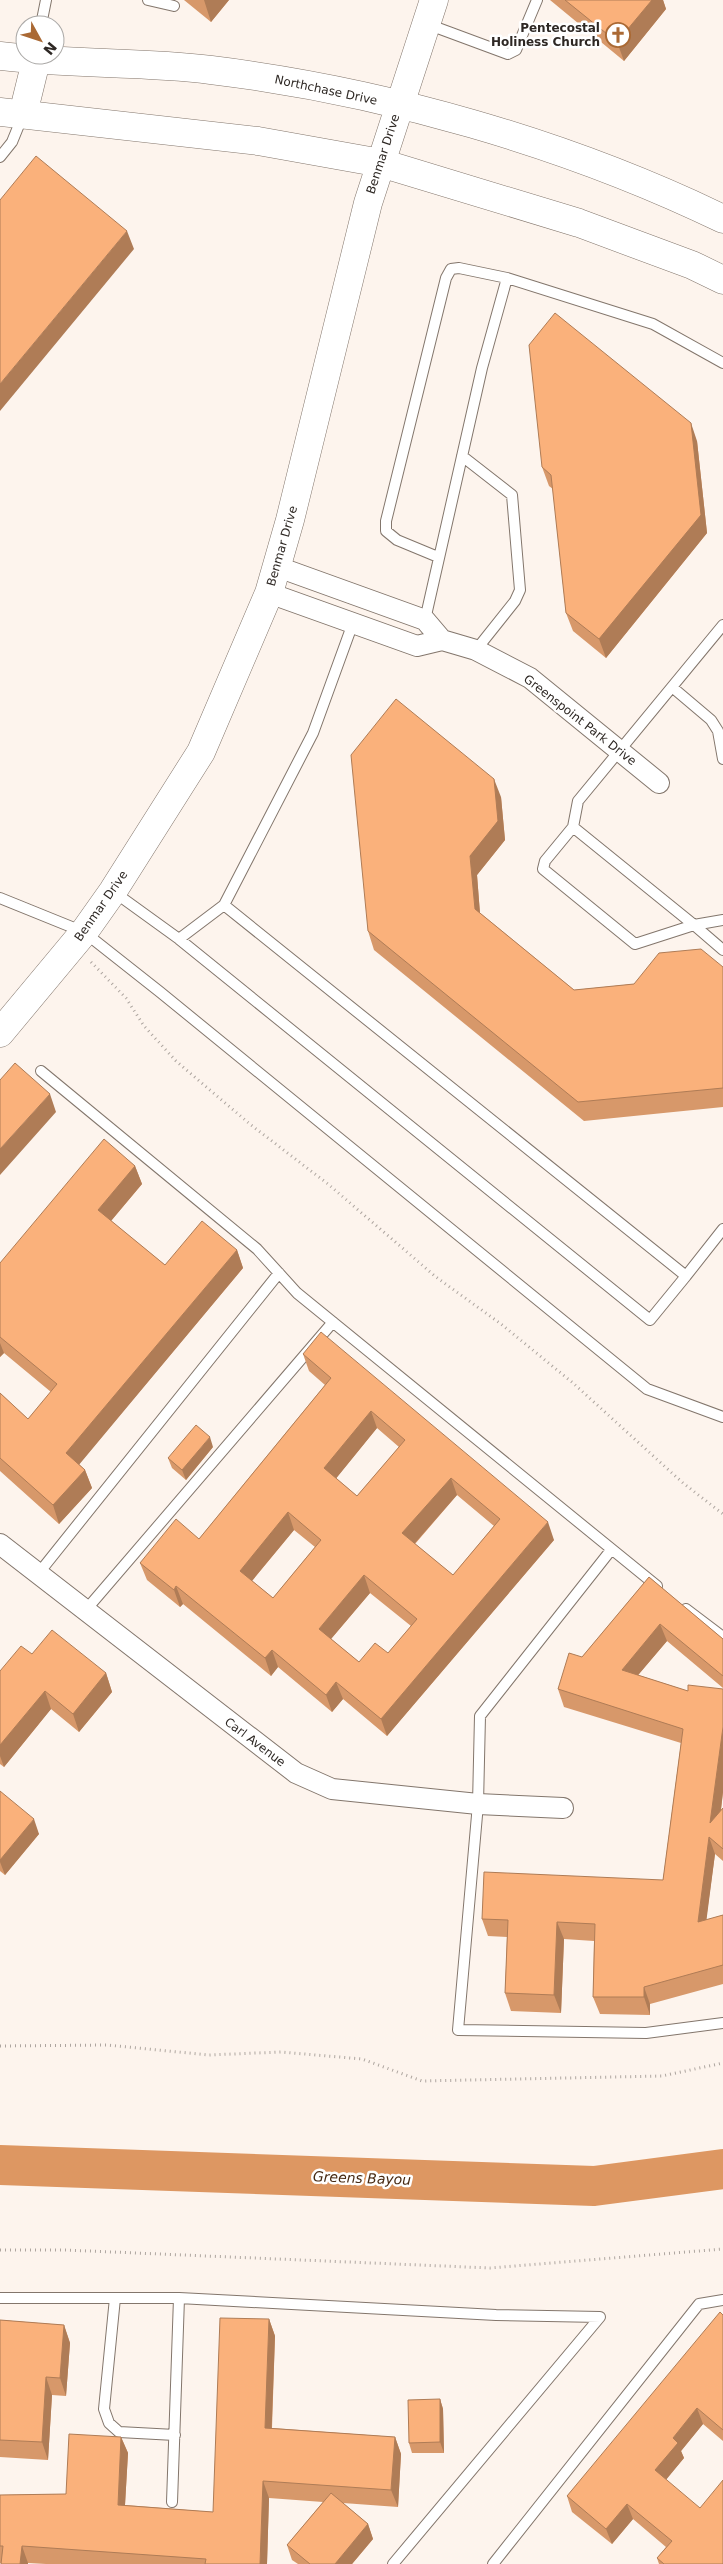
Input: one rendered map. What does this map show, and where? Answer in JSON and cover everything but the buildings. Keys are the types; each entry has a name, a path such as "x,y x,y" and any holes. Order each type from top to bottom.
{"street":[{"name":"Benmar Drive","path":"0,1033 92,939 113,891 201,752 269,593 278,567 368,202 430,12"},
{"name":"Northchase Drive","path":"0,56 15,57"},
{"name":"Northchase Drive","path":"65,60 209,70 281,80 399,105 445,117 583,160 689,202 723,219"},
{"path":"33,65 12,113 258,141 381,163 579,223 692,265 723,280"},
{"path":"278,567 425,620 442,640"},
{"name":"Greenspoint Park Drive","path":"269,593 417,646 442,640 476,650 530,678 659,783"},
{"name":"Carl Avenue","path":"0,1544 296,1774 332,1789 478,1804 563,1808"}],"lane":[{"path":"43,15 46,0"},
{"path":"148,0 174,6"},
{"path":"430,12 508,54 516,50 537,0"},
{"path":"0,157 12,142 12,113"},
{"path":"438,557 397,540 386,531 386,521 443,288 451,269 459,268 507,278 653,324 723,363"},
{"path":"425,620 482,368 507,278"},
{"path":"462,456 512,494 520,590 515,601 476,650"},
{"path":"179,939 224,905 313,733 353,623"},
{"path":"723,624 578,801 572,827 545,862 543,869 635,944 694,925 723,920"},
{"path":"672,687 711,720 718,731 723,759"},
{"path":"572,827 723,950"},
{"path":"113,891 179,939 650,1320 723,1229"},
{"path":"0,898 92,939 647,1389 723,1417"},
{"path":"224,905 686,1276"},
{"path":"41,1071 257,1249 297,1293 610,1550 663,1591"},
{"path":"38,1574 279,1273"},
{"path":"85,1611 333,1322"},
{"path":"610,1550 480,1716 478,1804 458,2030 646,2033 723,2023"},
{"path":"678,1602 723,1637"},
{"path":"0,2298 180,2298 496,2315 600,2317 394,2564"},
{"path":"114,2298 104,2409 109,2423 118,2432 174,2435"},
{"path":"172,2502 180,2298"},
{"path":"493,2564 699,2304 723,2300"}],"path":[{"path":"92,939 90,961 126,998 144,1026 176,1061 251,1125 328,1184 436,1277 501,1324 537,1353 683,1483 723,1514"},
{"path":"0,2046 107,2045 209,2054 281,2052 362,2059 422,2081 662,2076 723,2063"},
{"path":"0,2250 65,2250 490,2268 723,2249"}],"waterway":[{"name":"Greens Bayou","path":"0,2165 594,2186 723,2169"}],"place":[{"name":"Pentecostal Holiness Church","path":"618,35"}]}
